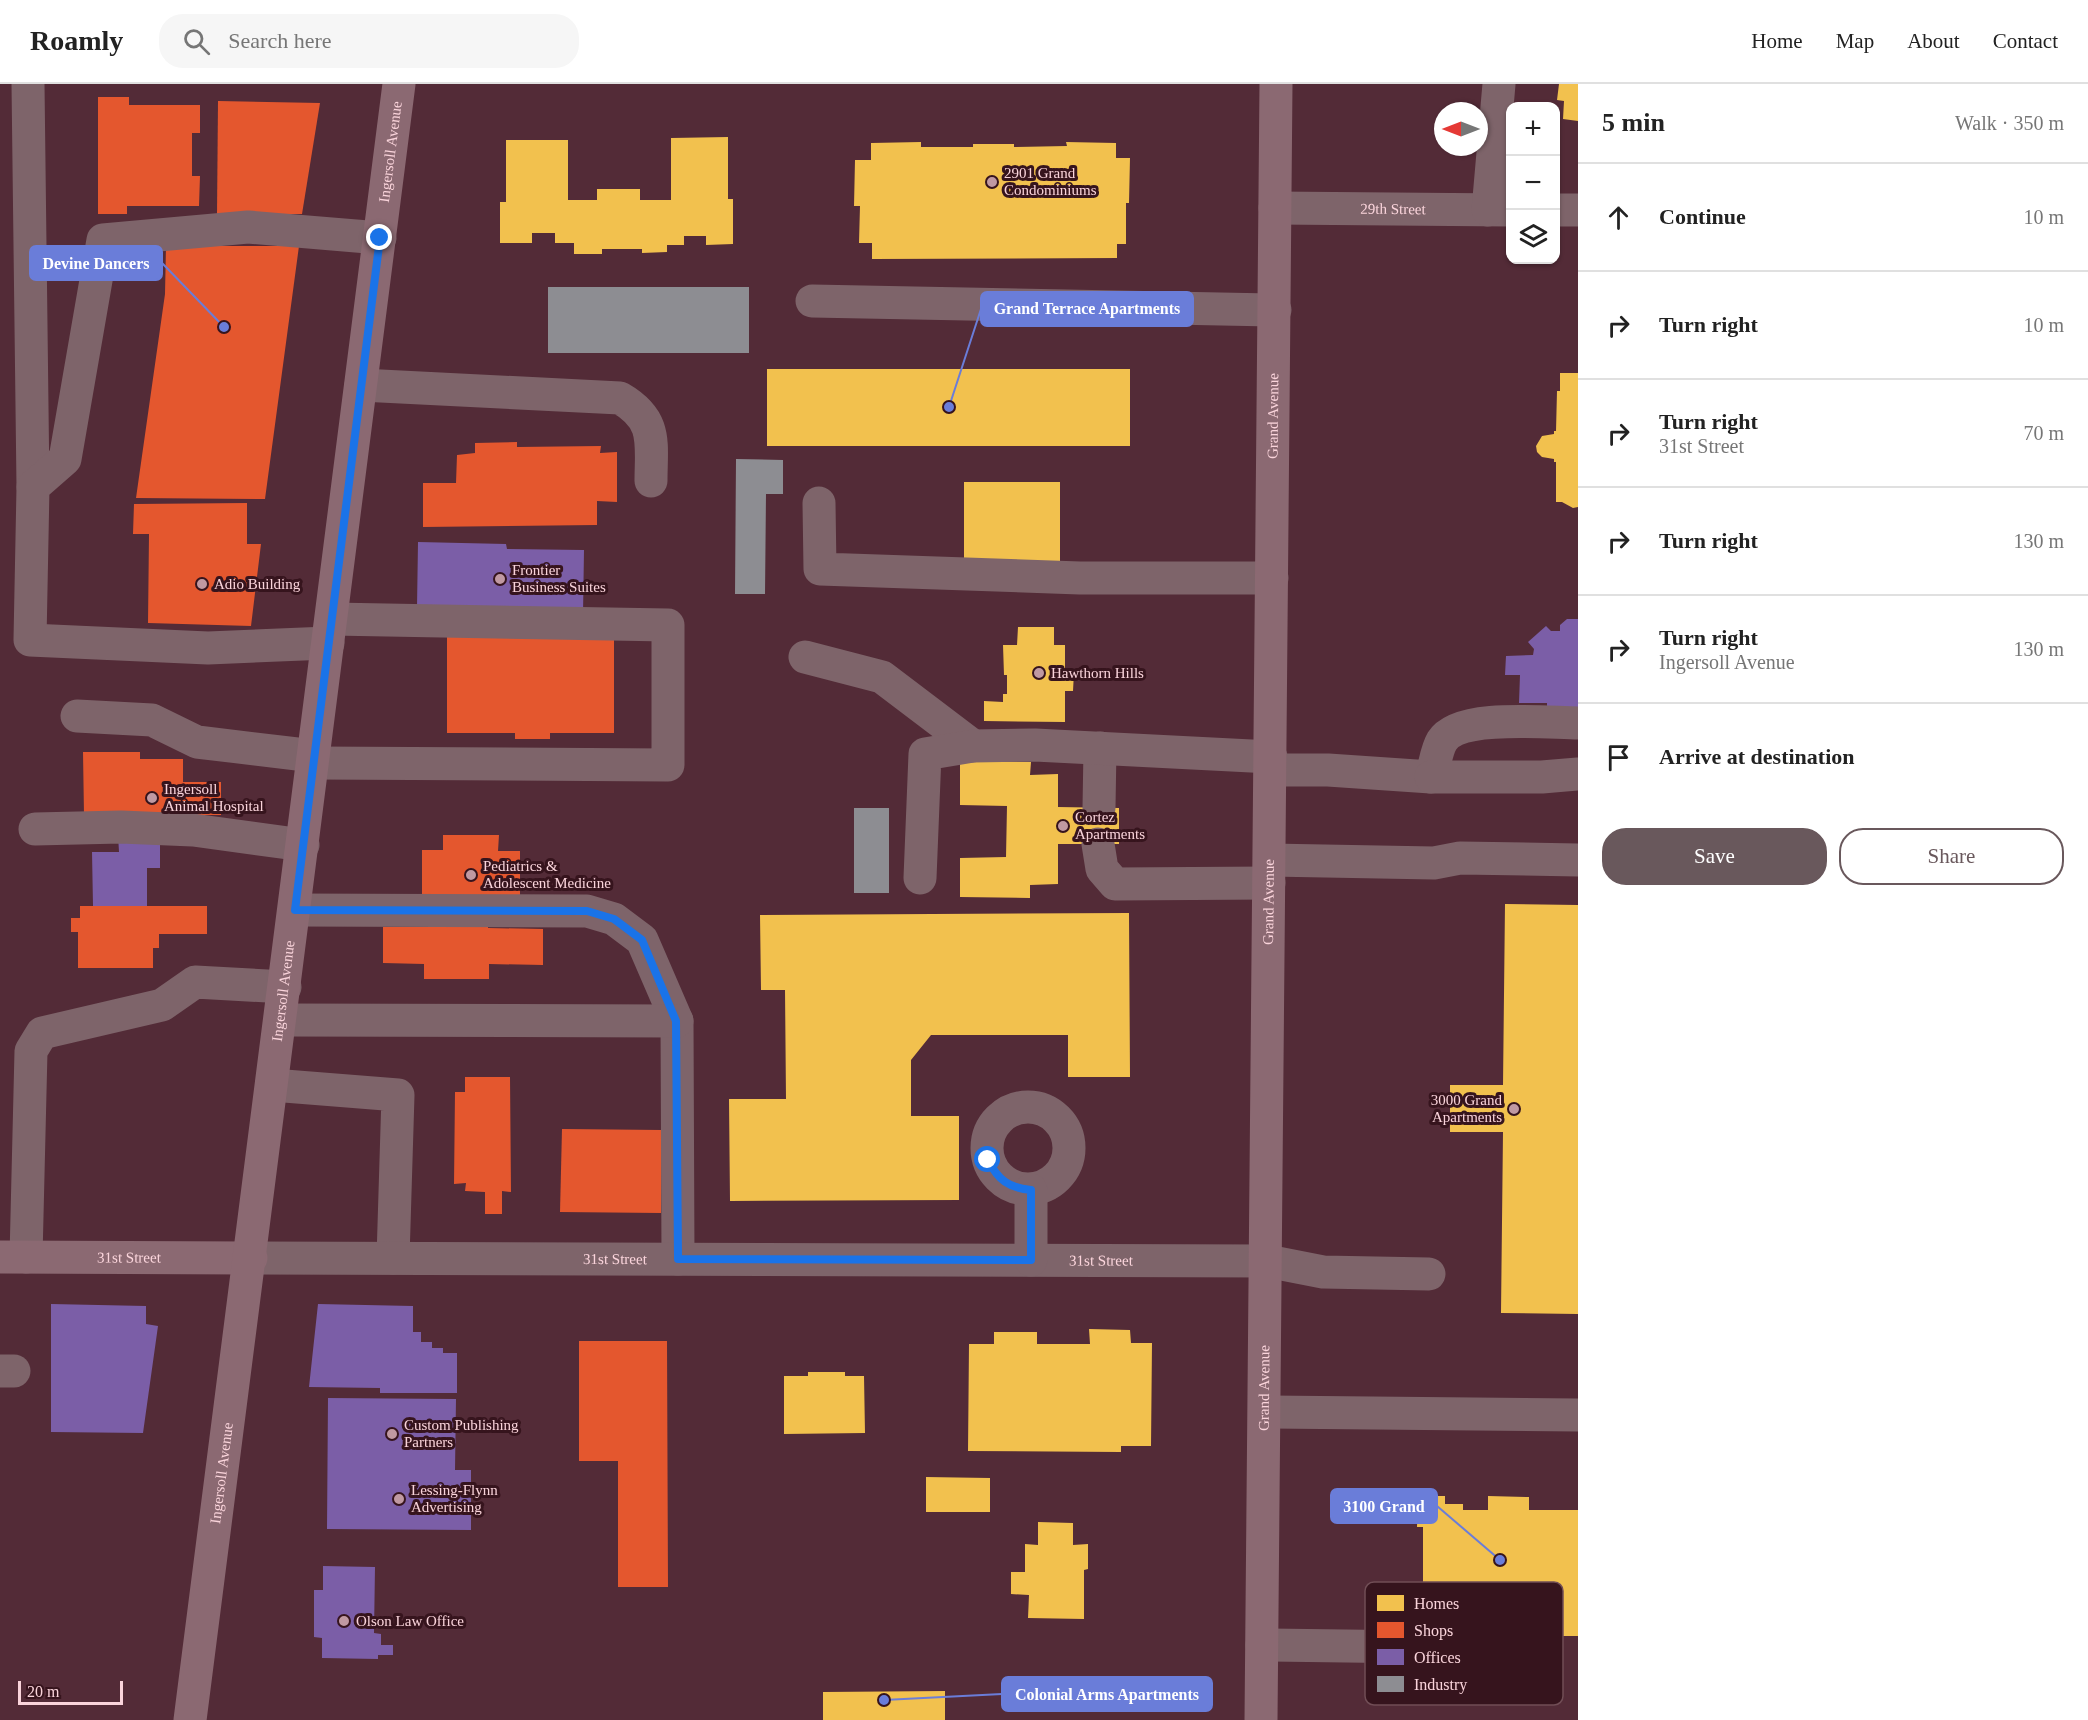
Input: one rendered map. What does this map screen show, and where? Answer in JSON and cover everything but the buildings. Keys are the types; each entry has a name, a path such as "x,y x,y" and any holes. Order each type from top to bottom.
{"main road":[{"name":"Ingersoll Avenue","path":"190,1720 251,1258 399,84"},
{"name":"Grand Avenue","path":"1261,1720 1276,84"},
{"name":"31st Street","path":"13,1257 251,1258"}],"street":[{"path":"28,84 33,487 30,640 208,648 330,631 668,625 668,765 314,760 197,742 152,720 77,716"},
{"path":"1499,84 1499,210"},
{"name":"29th Street","path":"1275,208 1499,210"},
{"path":"1560,210 1578,210"},
{"path":"33,487 65,459 103,240 248,227 380,238"},
{"path":"812,301 1275,310"},
{"path":"361,385 620,398 635,406 651,431 651,481"},
{"path":"819,503 820,569 1080,578 1205,576 1272,578"},
{"path":"805,657 882,677 973,746"},
{"path":"1431,777 1442,741 1455,730 1481,722 1578,723"},
{"path":"920,878 925,754 973,746 1035,745 1100,748 1328,770 1431,777 1542,777 1578,774"},
{"path":"1099,808 1100,748"},
{"path":"35,829 121,827 193,830 303,844"},
{"path":"1098,844 1102,869 1115,884 1270,872 1434,871 1460,858 1578,860"},
{"path":"295,910 587,911 614,919 642,940 676,1021 678,1259"},
{"path":"13,1257 31,1051 42,1033 162,1005 195,982 285,987"},
{"path":"281,1020 676,1021"},
{"path":"272,1085 398,1095 393,1258"},
{"path":"1031,1190 1031,1260"},
{"name":"31st Street","path":"251,1258 1267,1261 1323,1272 1429,1274"},
{"path":"1265,1412 1578,1415"},
{"path":"1262,1645 1365,1646"}],"place":[{"name":"2901 Grand Condominiums","path":"992,182"},
{"name":"Devine Dancers","path":"224,327"},
{"name":"Grand Terrace Apartments","path":"949,407"},
{"name":"Frontier Business Suites","path":"500,579"},
{"name":"Adio Building","path":"202,584"},
{"name":"Hawthorn Hills","path":"1039,673"},
{"name":"Ingersoll Animal Hospital","path":"152,798"},
{"name":"Cortez Apartments","path":"1063,826"},
{"name":"Pediatrics & Adolescent Medicine","path":"471,875"},
{"name":"3000 Grand Apartments","path":"1514,1109"},
{"name":"Custom Publishing Partners","path":"392,1434"},
{"name":"Lessing-Flynn Advertising","path":"399,1499"},
{"name":"3100 Grand","path":"1500,1560"},
{"name":"Olson Law Office","path":"344,1621"},
{"name":"Colonial Arms Apartments","path":"884,1700"}],"route":[{"path":"380,238 295,910 587,911 614,919 642,940 676,1021 678,1259 1031,1260 1031,1190 1004,1183 994,1173 988,1160"}]}
